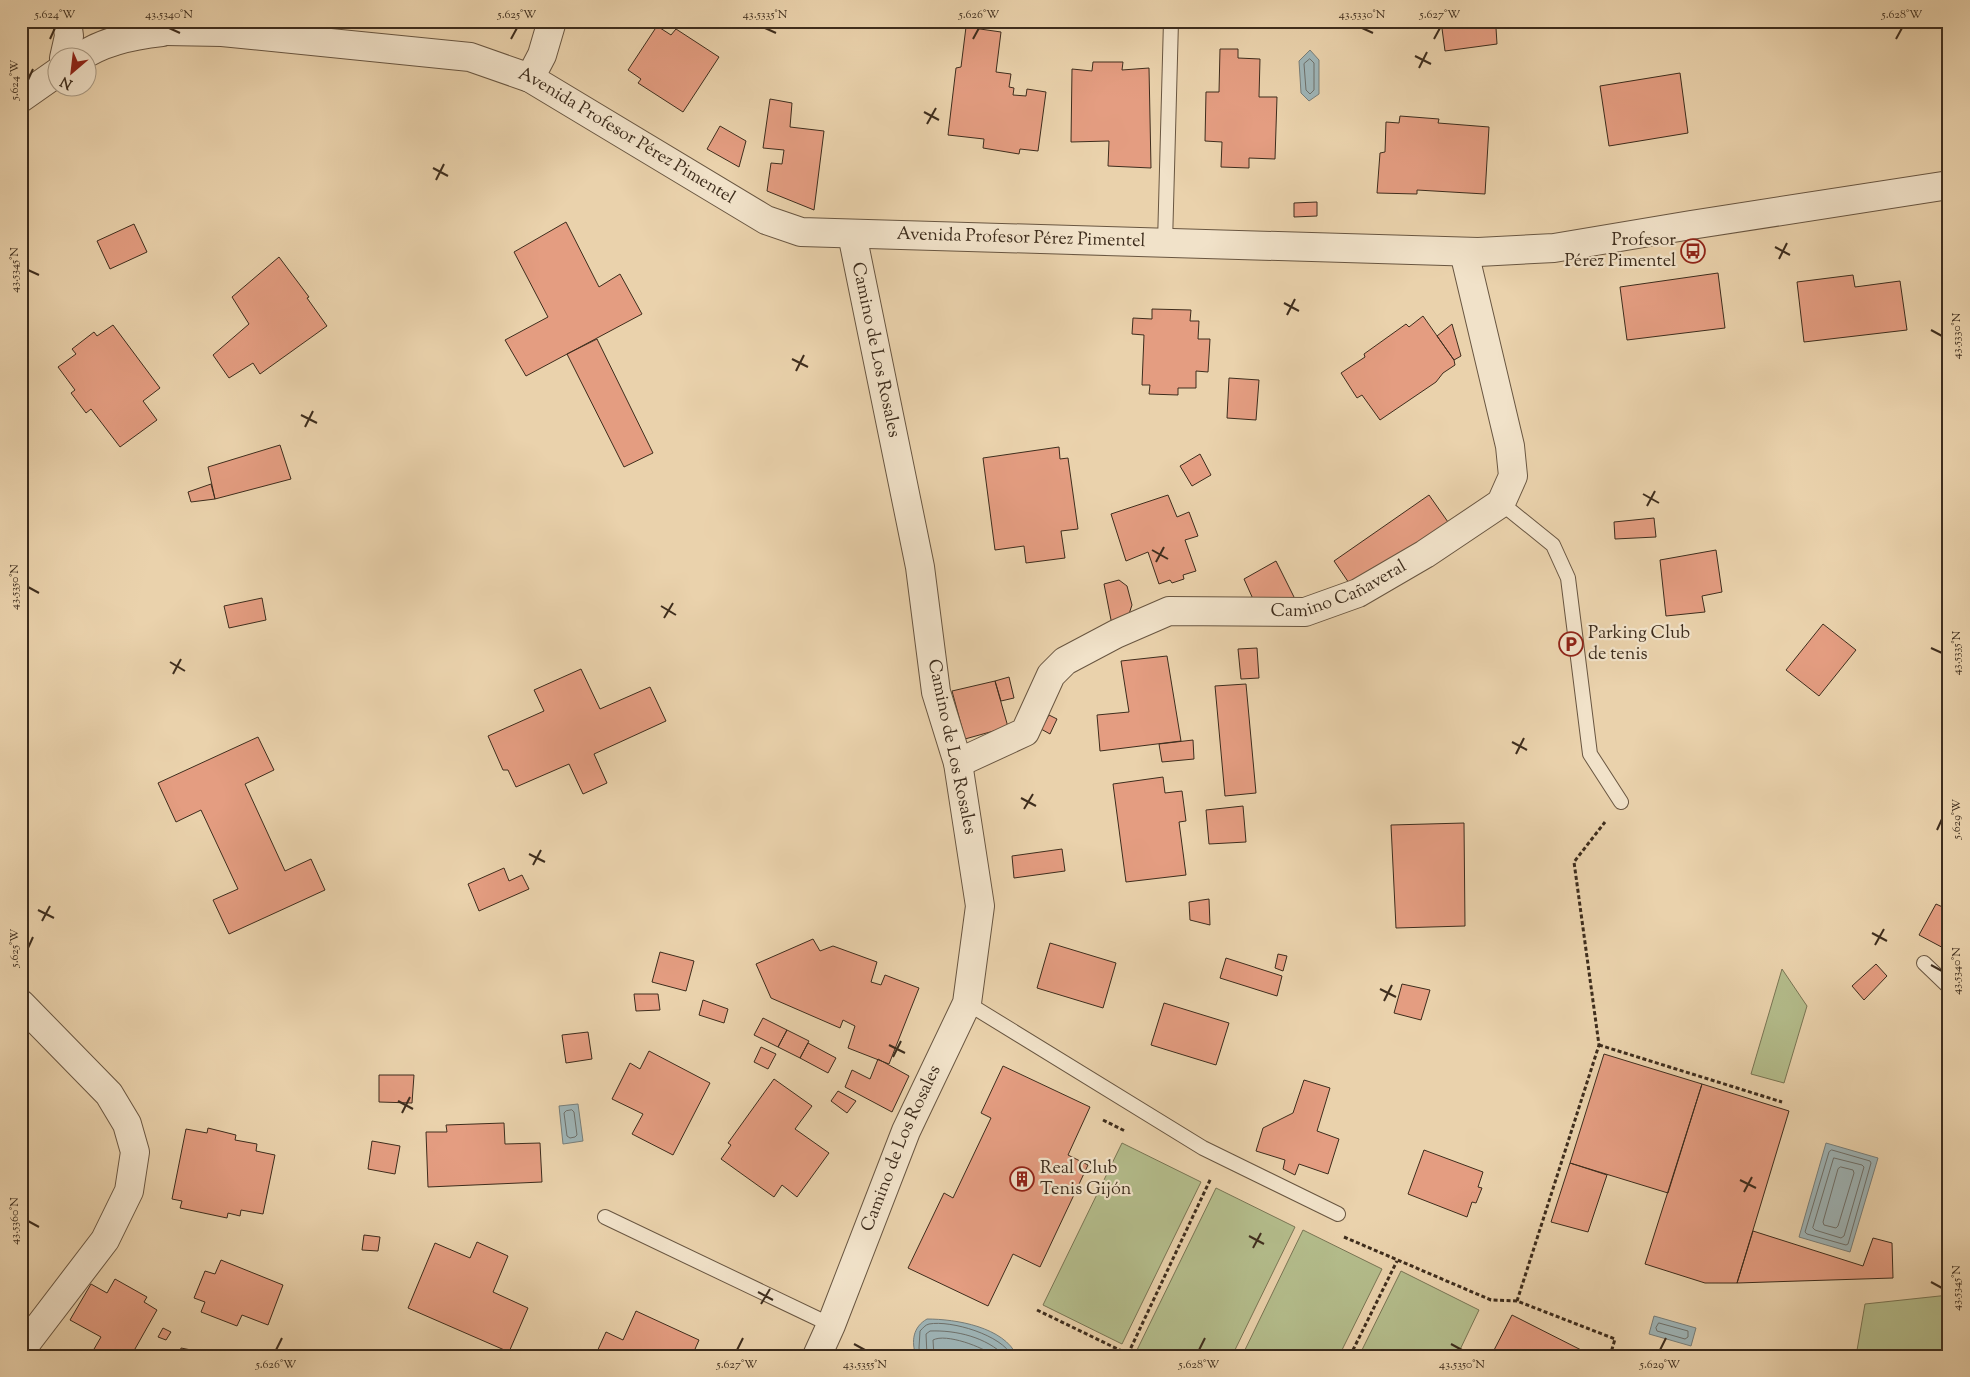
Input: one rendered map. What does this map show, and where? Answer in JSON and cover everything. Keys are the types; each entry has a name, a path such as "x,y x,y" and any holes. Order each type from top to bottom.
{"street":[{"path":"66,48 69,36 67,21"},
{"name":"Avenida Profesor Pérez Pimentel","path":"137,21 166,32 222,32 470,58 530,78 766,220 800,232 1464,252 1554,248 1949,185"},
{"path":"530,78 542,55 552,21"},
{"path":"97,48 128,36 166,32"},
{"path":"21,98 48,79"},
{"name":"Camino de Los Rosales","path":"817,1356 831,1325 906,1131 967,1003 980,906 958,763 936,692 920,567 852,234"},
{"path":"1464,252 1510,446 1513,476 1501,503"},
{"name":"Camino Cañaveral","path":"958,763 1025,732 1052,675 1065,661 1116,634 1169,612 1305,612 1358,593 1425,554 1501,503"},
{"path":"21,1004 109,1094 127,1124 135,1152 129,1191 105,1240 21,1350"}],"lane":[{"path":"1165,243 1171,21"},
{"path":"1501,503 1553,545 1568,578 1590,754 1621,802"},
{"path":"1924,963 1949,987"},
{"path":"967,1003 1203,1148 1338,1214"},
{"path":"605,1217 831,1325"}],"path":[{"path":"1517,1301 1599,1045 1574,862 1621,802"},
{"path":"1599,1045 1782,1102"},
{"path":"1103,1120 1128,1133"},
{"path":"1037,1310 1130,1355 1212,1177 1204,1173"},
{"path":"1335,1233 1491,1300 1517,1301 1615,1339 1610,1356"},
{"path":"1350,1356 1397,1261"}],"green space":[{"path":"1782,969 1807,1006 1784,1083 1751,1074"},
{"path":"1122,1143 1201,1182 1122,1344 1043,1305"},
{"path":"1216,1188 1295,1227 1232,1356 1149,1356 1137,1350"},
{"path":"1303,1230 1382,1269 1339,1356 1242,1356"},
{"path":"1401,1271 1479,1310 1457,1356 1359,1356"},
{"path":"1949,1295 1949,1356 1856,1356 1865,1304"}],"water":[{"path":"1310,50 1319,60 1319,94 1309,101 1301,93 1299,61"},
{"path":"578,1104 583,1141 563,1144 559,1106"},
{"path":"1826,1143 1878,1158 1850,1252 1799,1237"},
{"path":"1654,1316 1696,1328 1691,1346 1649,1334"},
{"path":"927,1319 965,1323 978,1327 1002,1338 1011,1346 1017,1356 916,1356 914,1335 922,1322"}],"building":[{"path":"1441,21 1514,21 1515,26 1496,28 1497,44 1445,51"},
{"path":"657,26 671,35 676,29 719,57 683,112 638,83 641,79 628,70"},
{"path":"966,27 1001,32 996,72 1011,74 1009,87 1014,88 1013,95 1026,96 1027,89 1046,92 1038,151 1020,149 1019,154 983,148 984,139 948,135 956,68 961,67"},
{"path":"1220,49 1238,49 1238,58 1260,59 1259,97 1277,97 1275,159 1249,158 1249,168 1221,167 1222,142 1205,141 1206,92 1219,92"},
{"path":"1093,62 1123,62 1122,70 1149,68 1151,168 1108,166 1109,141 1071,142 1072,69 1092,71"},
{"path":"1680,73 1688,133 1609,146 1600,86"},
{"path":"770,99 792,103 790,127 824,131 814,210 767,191 771,163 782,164 784,150 763,148"},
{"path":"1400,116 1439,119 1438,123 1489,127 1485,194 1417,190 1417,194 1377,193 1380,153 1385,152 1386,122 1399,123"},
{"path":"720,126 746,141 739,167 707,149"},
{"path":"1317,202 1317,216 1294,217 1294,203"},
{"path":"566,222 599,287 620,274 642,314 526,376 505,340 548,317 514,252"},
{"path":"134,224 147,252 110,269 97,241"},
{"path":"279,257 309,297 307,298 327,326 260,374 253,363 229,378 213,355 249,324 232,297"},
{"path":"1718,273 1725,328 1627,340 1620,287"},
{"path":"1853,275 1855,287 1900,281 1907,330 1804,342 1797,282"},
{"path":"1152,309 1191,310 1190,321 1199,321 1198,339 1210,339 1208,372 1196,371 1196,388 1178,388 1178,395 1149,394 1150,385 1142,385 1144,335 1132,334 1133,318 1152,319"},
{"path":"1423,316 1454,360 1455,365 1443,373 1436,382 1380,420 1362,395 1357,398 1341,373 1365,357 1364,354 1406,324 1409,327"},
{"path":"1452,324 1461,356 1454,360 1437,336"},
{"path":"113,325 160,388 143,401 157,420 120,447 91,409 86,413 71,393 75,390 58,367 76,354 72,349 94,332 97,336"},
{"path":"597,339 653,453 624,467 567,354"},
{"path":"1229,378 1259,380 1256,420 1227,418"},
{"path":"280,445 291,479 215,499 208,467"},
{"path":"1059,447 1060,459 1068,458 1078,529 1061,531 1065,558 1026,563 1024,546 995,550 983,458"},
{"path":"1200,454 1211,475 1192,486 1180,466"},
{"path":"211,484 215,499 191,502 188,492"},
{"path":"1168,495 1177,517 1189,512 1198,536 1185,540 1196,571 1183,575 1184,579 1172,583 1170,580 1159,584 1148,552 1126,561 1111,514"},
{"path":"1429,495 1448,522 1351,586 1334,561"},
{"path":"1654,518 1656,537 1615,539 1614,522"},
{"path":"1716,550 1722,592 1702,596 1705,612 1666,616 1660,560"},
{"path":"1276,561 1296,601 1253,599 1244,579"},
{"path":"1119,580 1127,586 1132,605 1128,617 1112,625 1104,584"},
{"path":"262,598 266,620 229,628 224,606"},
{"path":"1823,624 1856,650 1819,696 1786,670"},
{"path":"1257,648 1259,678 1241,679 1238,649"},
{"path":"1167,656 1181,741 1100,751 1097,715 1129,712 1121,661"},
{"path":"581,669 600,709 650,687 666,721 594,754 607,783 583,794 569,764 516,787 508,770 503,770 488,736 544,711 534,690"},
{"path":"1009,677 1014,698 1001,701 995,681"},
{"path":"995,681 1008,727 965,739 952,691"},
{"path":"1246,684 1256,793 1225,796 1215,686"},
{"path":"1049,715 1057,719 1050,734 1041,729"},
{"path":"258,737 274,770 245,784 285,871 311,859 325,890 229,934 213,900 238,889 201,810 176,822 158,783"},
{"path":"1193,740 1194,759 1162,762 1159,744"},
{"path":"1163,777 1165,793 1182,791 1186,821 1179,822 1186,875 1126,882 1113,784"},
{"path":"1243,806 1246,842 1209,844 1206,810"},
{"path":"1464,823 1465,926 1396,928 1391,825"},
{"path":"1062,849 1065,871 1014,878 1012,856"},
{"path":"504,868 509,881 522,875 529,889 479,911 468,884"},
{"path":"1209,899 1210,925 1190,920 1189,902"},
{"path":"1936,904 1949,910 1949,951 1919,935"},
{"path":"813,939 820,951 833,946 877,962 871,982 881,985 885,975 919,988 889,1064 848,1048 855,1026 843,1020 840,1028 771,998 756,964"},
{"path":"1050,943 1116,963 1103,1008 1037,988"},
{"path":"660,952 694,961 686,991 652,982"},
{"path":"1278,954 1287,956 1283,971 1275,968"},
{"path":"1226,958 1282,976 1277,996 1220,978"},
{"path":"1876,964 1887,976 1864,1000 1852,986"},
{"path":"1402,984 1430,990 1421,1020 1394,1013"},
{"path":"634,994 658,994 660,1010 636,1011"},
{"path":"703,1000 728,1009 724,1023 699,1015"},
{"path":"1164,1003 1229,1023 1216,1065 1151,1045"},
{"path":"763,1018 787,1030 778,1047 754,1035"},
{"path":"787,1030 809,1041 800,1058 778,1047"},
{"path":"588,1032 592,1059 566,1063 562,1035"},
{"path":"808,1043 836,1058 828,1073 800,1058"},
{"path":"761,1047 776,1054 768,1069 754,1062"},
{"path":"649,1051 710,1083 673,1155 632,1134 643,1114 612,1099 630,1063 640,1069"},
{"path":"1604,1054 1702,1084 1668,1193 1570,1163"},
{"path":"878,1059 909,1076 892,1112 845,1087 852,1070 870,1079"},
{"name":"Real Club Tenis Gijón","path":"1003,1066 1090,1107 1068,1155 1088,1165 1040,1267 1013,1254 988,1306 908,1268 944,1193 953,1198 991,1118 981,1113"},
{"path":"379,1075 414,1075 412,1103 379,1102"},
{"path":"774,1079 812,1106 795,1129 829,1153 797,1197 782,1185 774,1197 721,1159 731,1145 728,1143"},
{"path":"1304,1080 1330,1088 1317,1131 1339,1139 1328,1174 1299,1164 1295,1175 1283,1169 1285,1160 1256,1151 1263,1128 1293,1113"},
{"path":"1702,1084 1789,1111 1737,1283 1705,1283 1645,1264"},
{"path":"838,1091 856,1101 847,1113 831,1101"},
{"path":"504,1123 505,1144 540,1143 542,1182 428,1187 426,1132 447,1132 446,1125"},
{"path":"208,1128 236,1135 235,1140 257,1144 256,1151 275,1155 263,1214 241,1210 240,1216 228,1213 227,1218 180,1208 182,1201 172,1199 186,1129 207,1133"},
{"path":"372,1141 400,1146 395,1174 368,1169"},
{"path":"1424,1150 1483,1172 1478,1187 1482,1188 1476,1203 1472,1202 1467,1217 1408,1194"},
{"path":"1570,1163 1607,1175 1588,1232 1551,1222"},
{"path":"1753,1231 1863,1266 1873,1238 1892,1243 1893,1278 1737,1283"},
{"path":"364,1235 380,1237 378,1251 362,1250"},
{"path":"477,1242 508,1256 493,1292 528,1308 509,1352 408,1308 435,1243 470,1258"},
{"path":"221,1260 283,1285 268,1325 242,1315 237,1326 201,1312 205,1302 194,1298 205,1271 215,1274"},
{"path":"115,1279 147,1297 144,1302 157,1310 131,1356 90,1356 101,1337 70,1320 91,1284 107,1293"},
{"path":"636,1311 699,1340 692,1356 595,1356 606,1332 623,1340"},
{"path":"1512,1315 1593,1356 1491,1356"},
{"path":"163,1328 171,1332 166,1340 158,1337"},
{"path":"181,1348 222,1356 179,1356"}],"place":[{"name":"Profesor Pérez Pimentel","path":"1693,251"},
{"name":"Parking Club de tenis","path":"1571,644"},
{"name":"Real Club Tenis Gijón","path":"1022,1179"}]}
